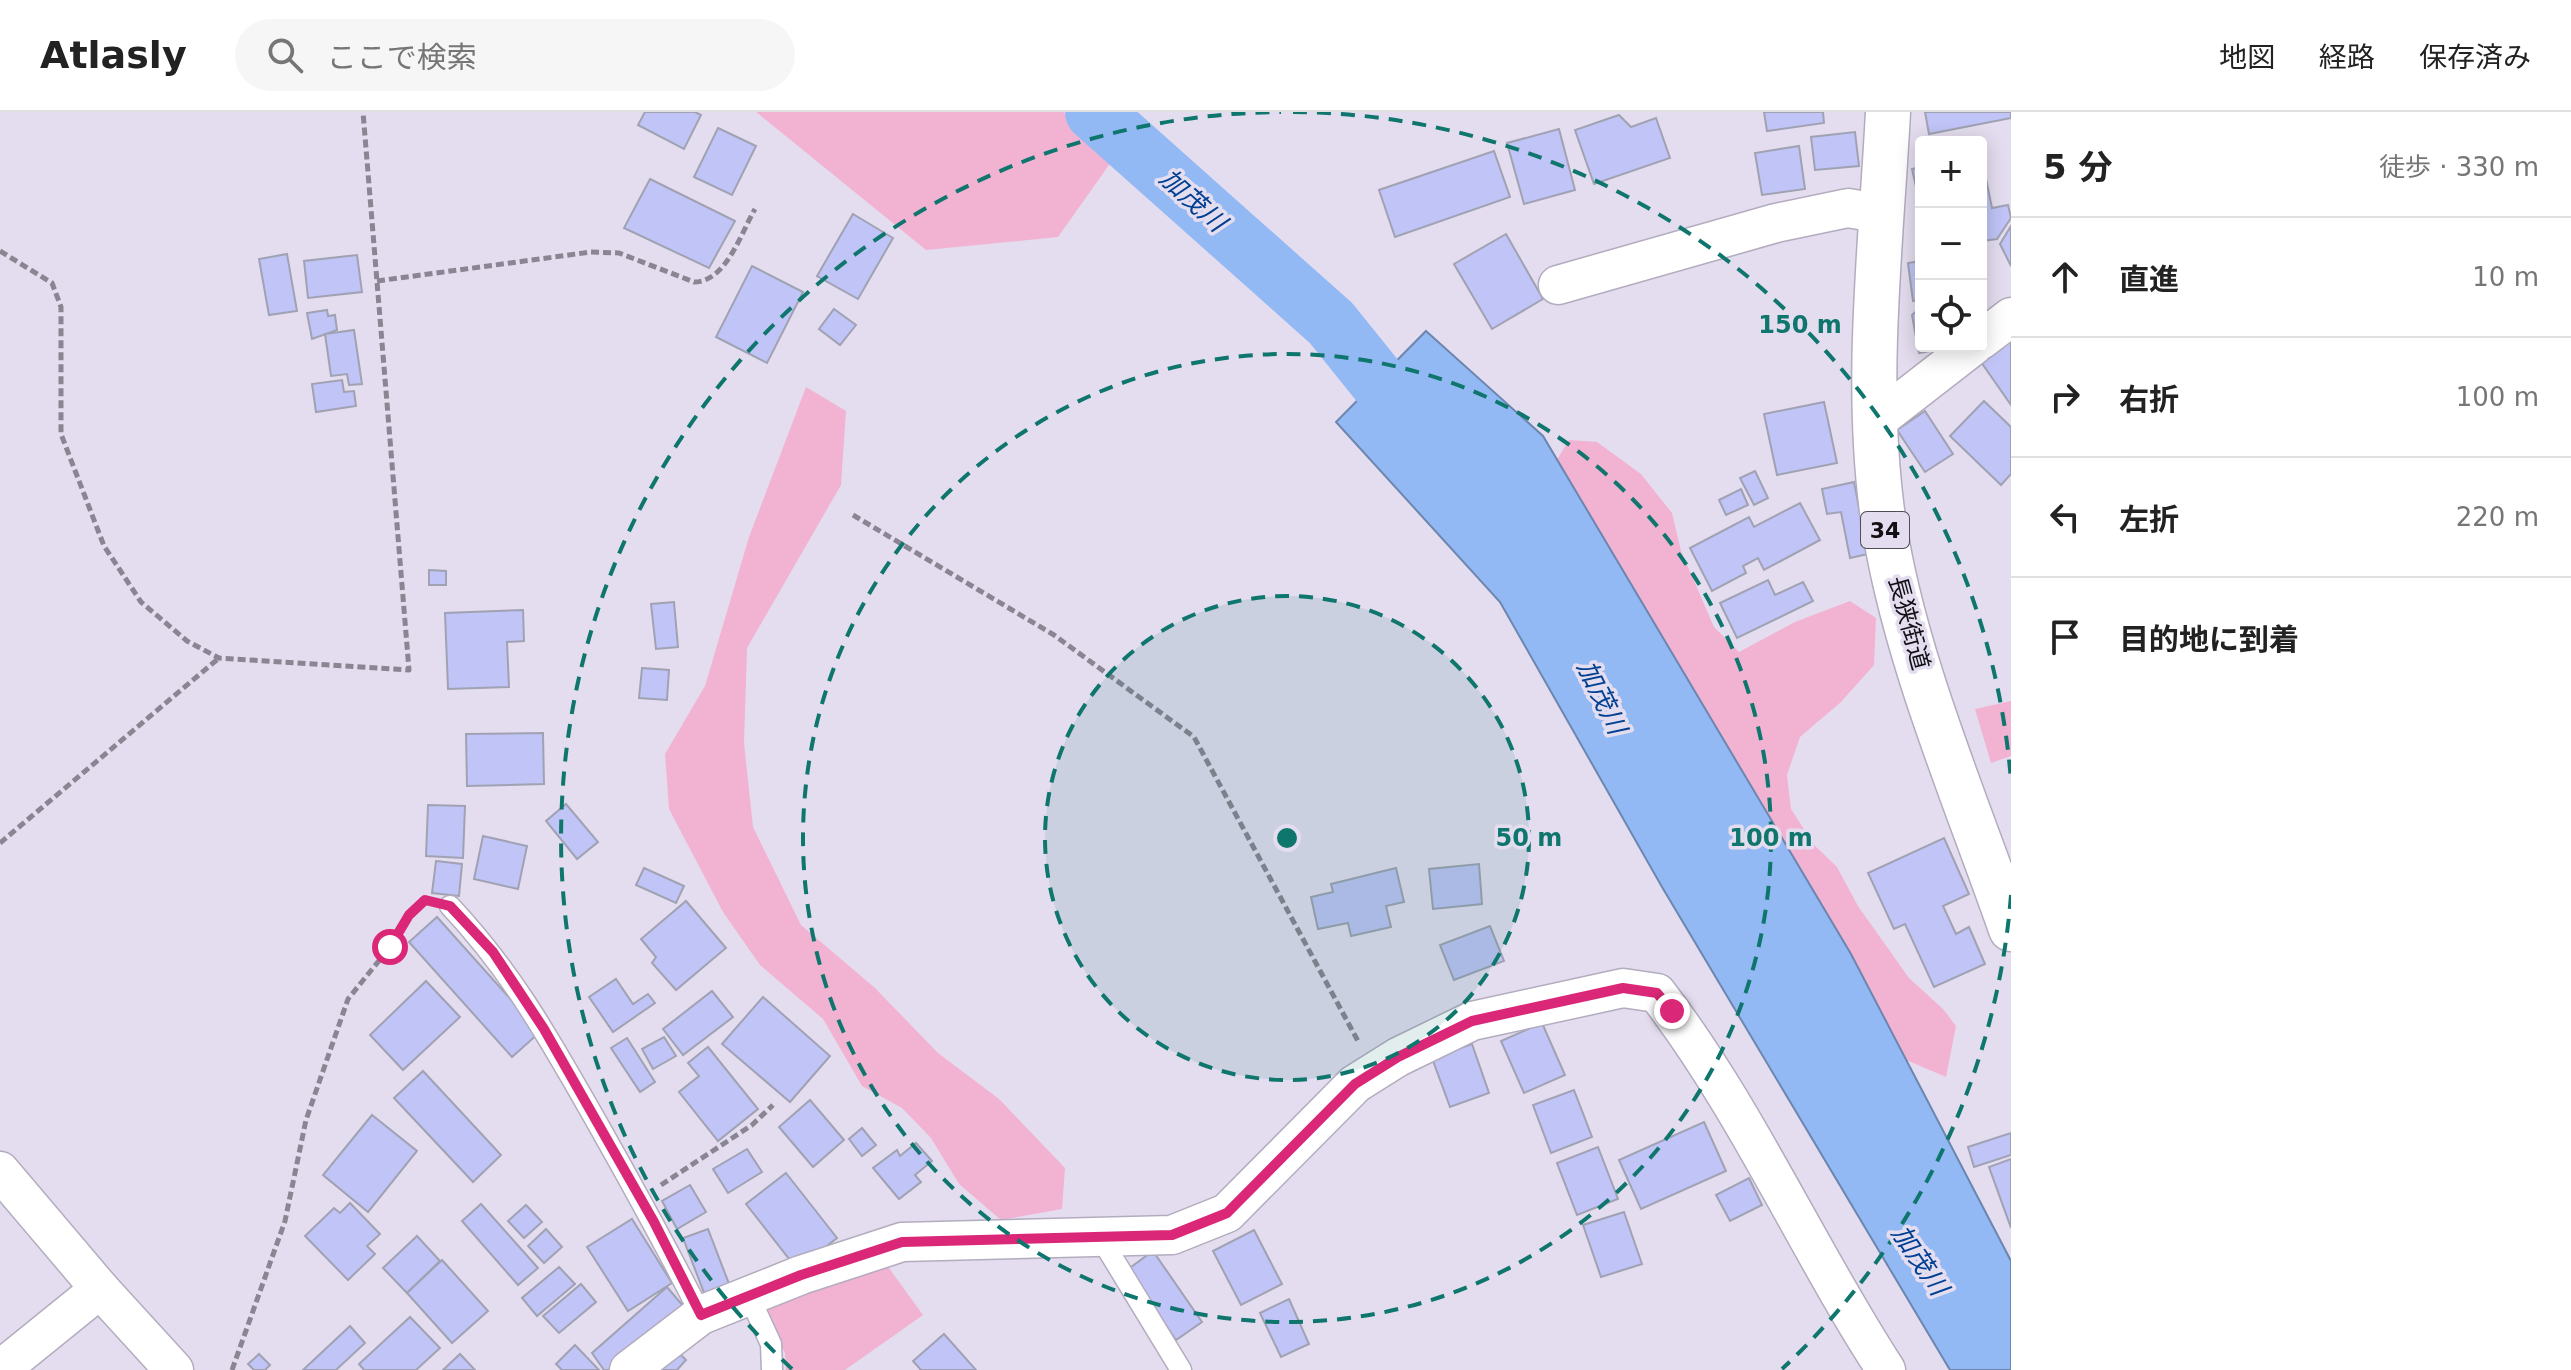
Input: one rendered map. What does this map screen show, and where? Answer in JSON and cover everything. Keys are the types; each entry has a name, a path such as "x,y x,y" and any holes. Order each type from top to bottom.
{"main road":[{"name":"長狭街道","path":"1888,112 1875,422 1883,520 1905,617 2011,929"}],"street":[{"path":"1558,285 1776,223 1848,208 1883,214"},
{"path":"1987,335 2011,317"},
{"path":"1875,422 1965,352"},
{"path":"629,1370 701,1315 902,1242 1172,1235 1227,1213 1355,1084 1375,1072 1472,1021 1623,988 1657,993 1712,1069 1837,1294 1886,1370"},
{"path":"0,1171 174,1370"},
{"path":"0,1370 100,1289"}],"lane":[{"path":"450,906 493,952 544,1029 640,1198 701,1315"},
{"path":"1100,1237 1181,1370"},
{"path":"749,1296 771,1344 772,1370"}],"path":[{"path":"0,251 52,283 61,307 61,434 104,546 141,602 187,641 219,658 409,670 363,112"},
{"path":"377,281 591,252 619,253 694,282 707,282 718,274 755,209"},
{"path":"853,515 1054,635 1194,737 1375,1072"},
{"path":"0,843 219,658"},
{"path":"232,1370 285,1221 306,1120 348,999 390,947 409,915 425,900 450,906"},
{"path":"640,1198 752,1125 773,1105"}],"shaded area":[{"path":"756,112 1063,112 1114,158 1058,237 926,250"},
{"path":"806,387 846,411 841,485 747,648 744,743 753,827 801,925 875,988 938,1053 999,1099 1065,1168 1062,1209 1001,1220 959,1184 931,1138 902,1108 862,1086 823,1019 760,965 723,912 669,809 665,754 705,686 749,537"},
{"path":"1569,440 1597,442 1641,474 1672,513 1681,551 1714,627 1739,652 1795,622 1850,601 1876,618 1874,665 1841,702 1800,737 1787,775 1791,809 1814,845 1837,867 1858,906 1909,978 1943,1009 1956,1026 1946,1077 1883,1050 1531,502"},
{"path":"2011,701 2011,756 1991,763 1975,709"},
{"path":"886,1264 923,1315 845,1370 786,1370 785,1353 765,1316 768,1303"}],"water":[{"path":"1426,331 1543,436 1851,954 2011,1261 2011,1370 1950,1370 1662,887 1500,602 1336,422"}],"building":[{"path":"645,112 695,112 701,115 684,149 638,125"},
{"path":"1764,112 1823,112 1824,123 1767,131"},
{"path":"1925,112 2011,112 2011,118 1929,134"},
{"path":"1619,115 1631,127 1656,118 1670,158 1594,184 1575,130"},
{"path":"718,128 756,146 732,195 694,177"},
{"path":"1559,129 1575,190 1524,204 1507,143"},
{"path":"1855,132 1859,166 1815,170 1811,137"},
{"path":"1799,146 1805,189 1762,195 1755,153"},
{"path":"1494,151 1510,197 1395,237 1379,190"},
{"path":"650,179 735,221 709,268 624,228"},
{"path":"1987,183 1992,208 2008,205 2011,218 1997,239 1987,240"},
{"path":"853,214 893,238 858,299 817,276"},
{"path":"2011,226 2011,266 2000,244"},
{"path":"1506,234 1543,299 1492,329 1454,264"},
{"path":"287,254 297,311 269,315 259,259"},
{"path":"357,255 362,292 308,298 304,261"},
{"path":"1915,262 1915,301 1913,301 1908,263"},
{"path":"752,266 803,292 767,363 716,337"},
{"path":"834,309 856,325 840,345 819,329"},
{"path":"327,310 328,316 335,315 337,330 312,339 307,313"},
{"path":"354,330 362,384 349,385 347,374 331,376 325,334"},
{"path":"2011,340 2011,405 1981,362"},
{"path":"342,380 344,392 354,391 356,406 316,412 312,384"},
{"path":"1984,401 2011,427 2011,474 2001,485 1950,436"},
{"path":"1824,402 1837,463 1777,475 1764,414"},
{"path":"1925,411 1953,454 1925,472 1897,430"},
{"path":"1755,471 1768,498 1754,505 1740,478"},
{"path":"1854,482 1868,554 1850,558 1841,512 1827,514 1822,489"},
{"path":"1741,489 1748,505 1726,515 1719,500"},
{"path":"1800,503 1820,540 1764,570 1758,558 1743,566 1746,573 1712,591 1690,548 1749,517 1754,527"},
{"path":"429,570 446,571 446,585 429,585"},
{"path":"1768,580 1775,595 1803,582 1813,601 1737,638 1720,603"},
{"path":"674,602 678,647 656,649 651,604"},
{"path":"523,610 524,641 507,642 509,687 448,689 445,613"},
{"path":"642,668 669,670 667,700 639,698"},
{"path":"543,733 544,784 467,786 466,734"},
{"path":"566,804 598,842 577,859 546,821"},
{"path":"428,805 465,806 463,858 426,856"},
{"path":"483,836 527,846 518,889 474,879"},
{"path":"1944,838 1969,894 1943,906 1956,934 1969,927 1985,964 1934,987 1905,924 1894,929 1868,873"},
{"path":"436,861 462,864 459,896 432,893"},
{"path":"1479,864 1482,904 1433,909 1429,869"},
{"path":"644,868 684,886 676,903 636,885"},
{"path":"1396,868 1404,902 1386,906 1391,927 1351,936 1348,923 1318,929 1311,897 1333,892 1331,884"},
{"path":"686,901 726,948 676,990 652,963 656,957 641,939"},
{"path":"437,917 540,1032 512,1057 409,942"},
{"path":"1490,926 1504,961 1454,980 1440,945"},
{"path":"616,979 633,1004 648,994 655,1003 613,1032 589,997"},
{"path":"426,981 460,1017 403,1070 370,1035"},
{"path":"712,991 733,1017 683,1055 663,1029"},
{"path":"763,997 830,1056 790,1102 722,1044"},
{"path":"1542,1023 1565,1075 1524,1093 1501,1041"},
{"path":"664,1037 676,1056 653,1069 642,1049"},
{"path":"627,1038 655,1082 640,1092 611,1048"},
{"path":"1472,1044 1489,1093 1450,1107 1432,1058"},
{"path":"708,1047 758,1109 718,1141 679,1092 699,1076 688,1063"},
{"path":"423,1071 501,1155 473,1182 394,1098"},
{"path":"1574,1090 1592,1137 1551,1153 1533,1105"},
{"path":"810,1100 844,1140 813,1167 779,1127"},
{"path":"372,1115 417,1151 368,1212 323,1175"},
{"path":"1704,1122 1726,1171 1641,1209 1619,1160"},
{"path":"862,1128 876,1145 862,1156 849,1139"},
{"path":"2011,1133 2011,1155 1974,1167 1968,1147"},
{"path":"916,1143 932,1161 915,1175 921,1182 899,1199 873,1168 897,1150 900,1156"},
{"path":"1598,1147 1618,1199 1577,1215 1557,1163"},
{"path":"747,1149 762,1172 728,1193 713,1169"},
{"path":"2011,1159 2011,1228 1989,1167"},
{"path":"786,1173 837,1238 797,1269 746,1204"},
{"path":"1749,1178 1762,1205 1730,1221 1716,1195"},
{"path":"690,1185 706,1212 677,1229 662,1201"},
{"path":"350,1203 380,1234 367,1246 375,1254 348,1280 305,1236 334,1208 340,1213"},
{"path":"481,1204 538,1268 518,1285 462,1221"},
{"path":"526,1205 542,1222 524,1238 508,1221"},
{"path":"1624,1212 1642,1264 1601,1277 1583,1225"},
{"path":"632,1219 672,1283 628,1311 587,1247"},
{"path":"546,1229 562,1247 544,1263 528,1246"},
{"path":"708,1229 731,1289 706,1298 683,1238"},
{"path":"1254,1230 1282,1284 1241,1305 1213,1251"},
{"path":"417,1236 440,1261 407,1293 383,1268"},
{"path":"1153,1251 1202,1322 1176,1340 1127,1270"},
{"path":"442,1260 488,1311 452,1343 407,1293"},
{"path":"559,1267 575,1284 537,1316 522,1298"},
{"path":"581,1284 596,1302 559,1333 543,1316"},
{"path":"667,1287 684,1307 612,1370 604,1370 592,1353"},
{"path":"1289,1299 1309,1344 1281,1357 1260,1313"},
{"path":"410,1317 440,1348 416,1370 364,1370 359,1364"},
{"path":"350,1326 365,1343 336,1370 303,1370"},
{"path":"944,1334 976,1370 921,1370 913,1361"},
{"path":"575,1345 599,1370 562,1370 556,1364"},
{"path":"673,1347 686,1360 677,1370 651,1370"},
{"path":"259,1354 270,1365 265,1370 254,1370 248,1364"},
{"path":"460,1354 475,1370 443,1370"}],"waterway":[{"name":"加茂川","path":"1094,112 1331,323 1426,441"}],"route":[{"path":"390,947 409,915 425,900 450,906 493,952 544,1029 654,1222 701,1315 801,1275 902,1242 1172,1235 1227,1213 1355,1084 1398,1057 1472,1021 1623,988 1657,993 1672,1011"}]}
